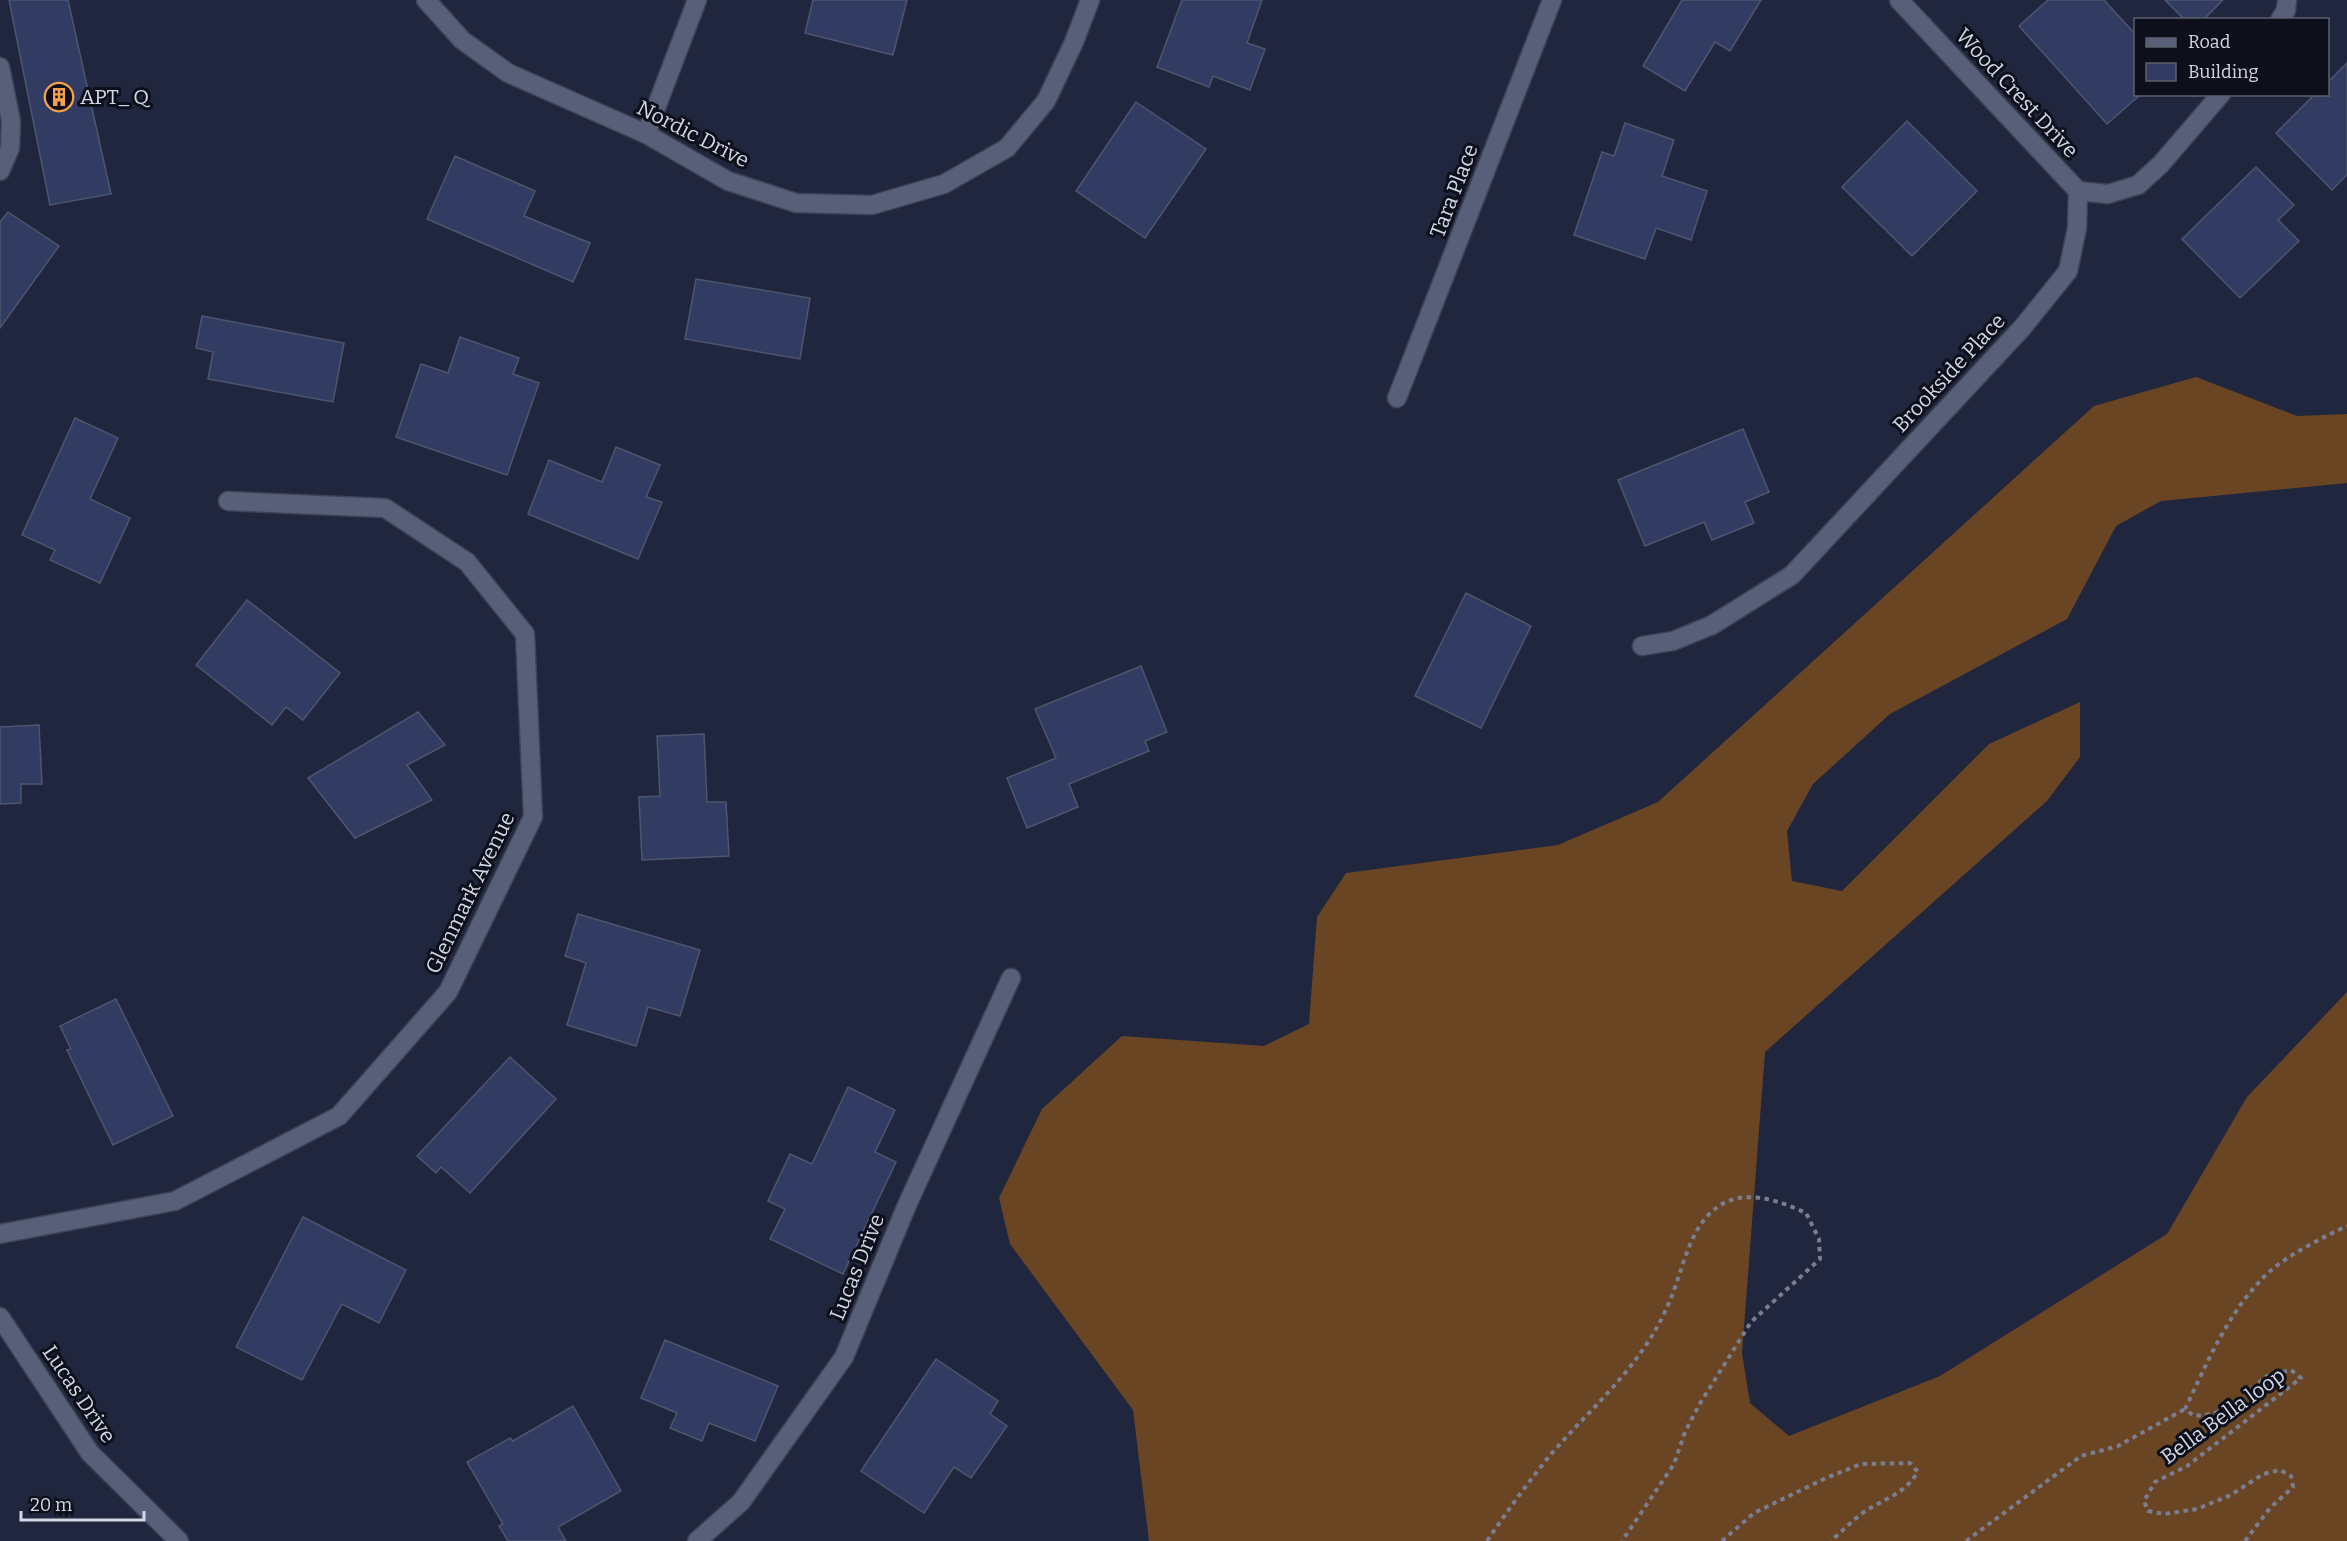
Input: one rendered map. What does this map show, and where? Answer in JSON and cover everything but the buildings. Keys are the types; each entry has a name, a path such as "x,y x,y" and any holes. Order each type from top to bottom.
{"street":[{"name":"Nordic Drive","path":"426,0 462,40 508,73 646,134 728,181 796,203 872,205 944,184 1007,148 1046,101 1074,42 1090,0"},
{"path":"646,134 697,0"},
{"name":"Tara Place","path":"1397,398 1552,0"},
{"name":"Wood Crest Drive","path":"1899,0 2078,191"},
{"path":"2281,18 2286,10 2287,0"},
{"path":"0,67 11,121 10,148 0,171"},
{"path":"2078,191 2108,194 2138,185 2161,164 2219,96"},
{"name":"Brookside Place","path":"1642,646 1673,640 1712,625 1792,575 2022,328 2068,271 2077,228 2078,191"},
{"name":"Glenmark Avenue","path":"0,1234 175,1201 339,1116 448,992 533,817 525,634 467,562 385,508 228,501"},
{"name":"Lucas Drive","path":"697,1541 741,1502 844,1357 907,1205 1011,978"},
{"name":"Lucas Drive","path":"0,1317 90,1453 179,1541"}],"path":[{"path":"1487,1541 1514,1501 1552,1453 1632,1365 1653,1334 1670,1301 1695,1233 1715,1208 1737,1199 1763,1197 1806,1213 1819,1239 1820,1259 1751,1322 1685,1432 1674,1464 1623,1541"},
{"name":"Bella Bella loop","path":"2245,1541 2270,1508 2293,1487 2291,1476 2280,1470 2263,1473 2231,1495 2197,1509 2164,1514 2148,1511 2144,1501 2155,1482 2187,1466 2301,1378 2291,1370 2267,1376 2231,1405 2212,1414 2194,1416 2185,1409 2217,1340 2269,1272 2324,1236 2347,1226"},
{"path":"1966,1541 2081,1456 2118,1446 2185,1409"},
{"path":"1722,1541 1754,1513 1826,1478 1861,1464 1910,1463 1918,1472 1911,1484 1886,1502 1862,1514 1832,1541"}],"shaded area":[{"path":"2196,377 2297,416 2347,414 2347,483 2161,501 2116,526 2067,619 1890,714 1813,784 1787,831 1792,881 1842,891 1989,744 2080,702 2080,757 2047,801 1765,1052 1742,1353 1750,1403 1789,1436 1940,1376 2167,1234 2247,1097 2347,992 2347,1541 1149,1541 1133,1410 1010,1244 999,1198 1042,1109 1122,1036 1264,1046 1309,1024 1317,917 1346,873 1558,845 1658,802 2094,406"}],"place":[{"name":"APT_ Q","path":"59,97"}]}
